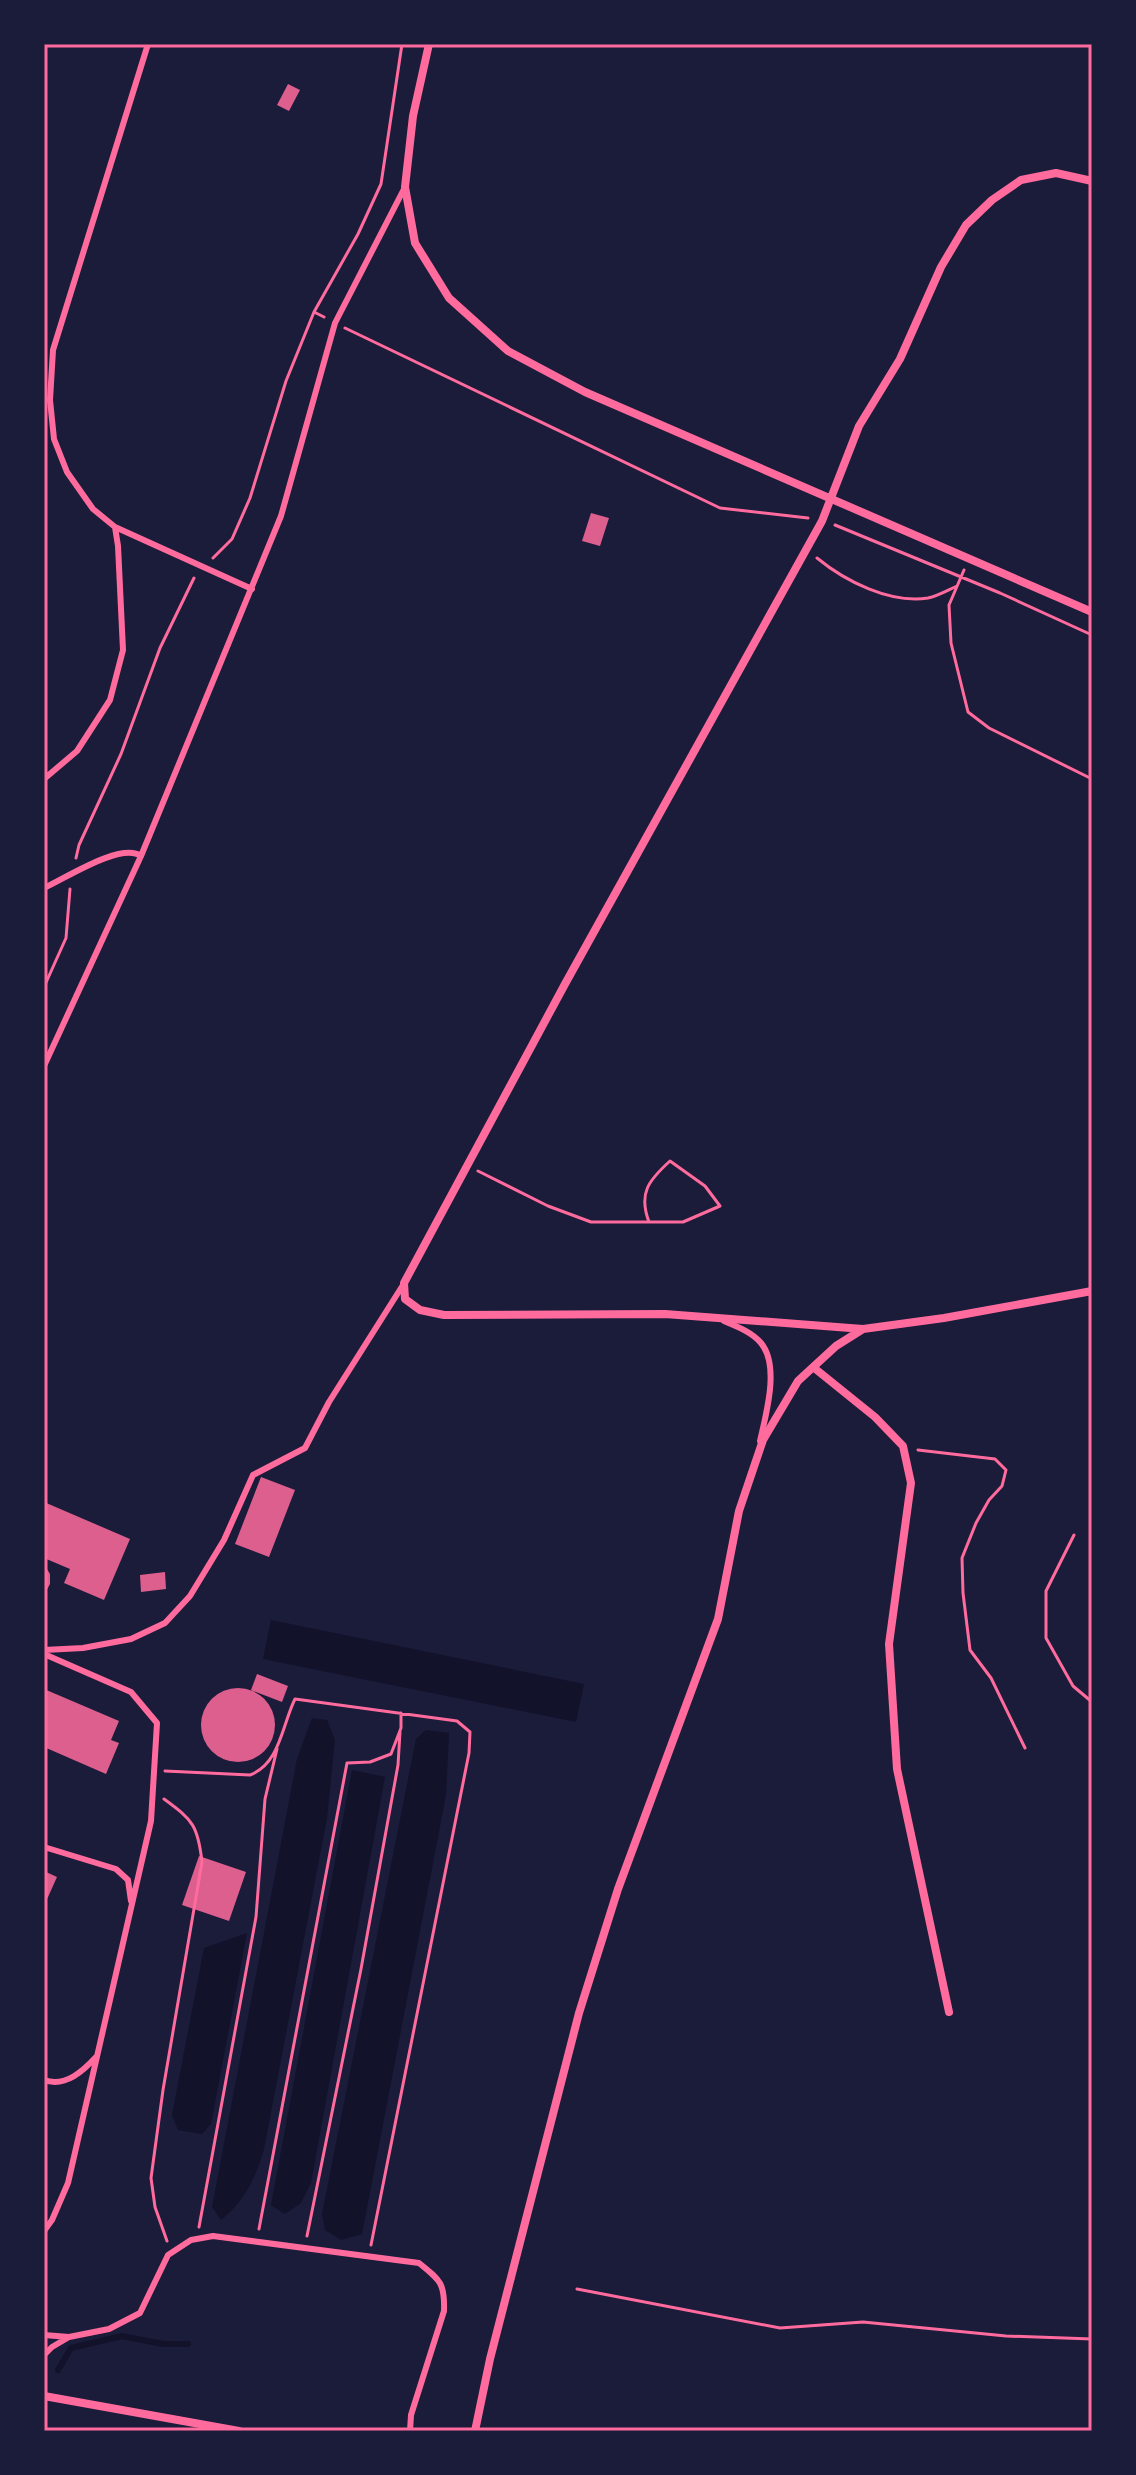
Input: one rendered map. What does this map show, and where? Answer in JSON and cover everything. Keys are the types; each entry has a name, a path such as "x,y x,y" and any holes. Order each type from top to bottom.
{"street":[{"path":"429,44 413,116 405,187 415,243 449,298 508,351 585,392 1092,612"},
{"path":"1092,181 1056,173 1021,180 992,200 966,225 941,267 900,359 859,426 832,500 807,549 565,984 404,1283 405,1299 420,1310 444,1315 665,1314 863,1329 944,1318 1092,1291"},
{"path":"475,2431 490,2359 579,2013 618,1889 718,1619 739,1511 754,1467 770,1428 798,1381 836,1346 863,1329"},
{"path":"813,1367 875,1417 903,1446 911,1483 889,1644 897,1769 949,2012"},
{"path":"44,2396 239,2431"}],"lane":[{"path":"148,44 53,350 50,400 54,439 67,472 93,509 115,527 252,589"},
{"path":"44,1066 141,856 281,516 335,323 405,187"},
{"path":"44,779 77,751 110,700 123,650 115,527"},
{"path":"44,888 119,852 135,852 141,856"},
{"path":"44,1652 131,1639 165,1623 190,1596 217,1551 253,1475 305,1448 329,1402 404,1283"},
{"path":"713,1317 740,1327 762,1344 772,1371 754,1467"},
{"path":"44,1652 131,1692 157,1723 151,1821 68,2183 44,2231"},
{"path":"44,1847 116,1869 128,1880 132,1905"},
{"path":"44,2080 52,2083 78,2076 97,2056"},
{"path":"44,2335 69,2337 109,2329 140,2313 168,2255 197,2239 213,2236 419,2263 441,2282 444,2311 411,2415 410,2431"},
{"path":"44,2355 69,2337"}],"path":[{"path":"44,987 66,938 79,845 121,754 160,648 194,577 232,539 250,498 286,381 314,312"},
{"path":"807,549 846,578 892,596 928,598 957,586"},
{"path":"967,559 949,605 951,643 968,712 989,728 1092,779"},
{"path":"468,1165 548,1206 591,1222 649,1222 683,1222 720,1206 705,1186 670,1161 651,1179 643,1206 649,1222"},
{"path":"903,1446 928,1452 995,1459 1006,1470 1002,1486 989,1500 976,1523 962,1558 963,1593 970,1650 991,1678 1025,1748"},
{"path":"1074,1535 1046,1591 1046,1638 1073,1686 1092,1702"},
{"path":"197,2239 256,1917 265,1799 287,1716 295,1699 457,1721 470,1732 469,1753 368,2256"},
{"path":"305,2247 398,1765 401,1713"},
{"path":"257,2241 347,1763 370,1762 391,1754 401,1728"},
{"path":"154,1771 250,1775 262,1771 278,1746"},
{"path":"153,1792 186,1815 199,1836 202,1862 151,2178 155,2207 173,2252"},
{"path":"577,2289 780,2328 863,2322 1006,2336 1092,2339"}],"shaded area":[{"path":"271,1620 584,1684 576,1722 263,1659"},
{"path":"312,1718 327,1720 335,1740 327,1818 264,2149 248,2188 221,2220 212,2207 297,1759"},
{"path":"426,1730 449,1733 446,1795 362,2234 341,2240 325,2230 322,2214 416,1739"},
{"path":"352,1770 385,1777 311,2183 301,2203 285,2214 271,2205"},
{"path":"247,1933 211,2124 202,2134 178,2130 172,2115 204,1948"}],"building":[{"path":"288,84 300,90 289,111 277,105"},
{"path":"591,513 609,518 600,546 582,541"},
{"path":"261,1477 295,1490 269,1557 235,1544"},
{"path":"44,1502 130,1539 104,1600 64,1583 70,1569 44,1558"},
{"path":"44,1564 50,1574 50,1584 44,1595"},
{"path":"165,1572 166,1589 141,1592 140,1575"},
{"path":"257,1674 288,1686 282,1702 251,1690"},
{"path":"238,1688 252,1691 264,1699 272,1711 275,1725 272,1739 264,1751 252,1759 238,1762 224,1759 212,1751 204,1739 201,1725 204,1711 212,1699 224,1691"},
{"path":"44,1689 119,1721 111,1740 119,1743 106,1774 44,1747"},
{"path":"199,1856 246,1872 229,1921 182,1905"},
{"path":"44,1871 57,1877 44,1906"}],"waterway":[{"path":"58,2370 71,2348 122,2336 163,2344 188,2344"}]}
